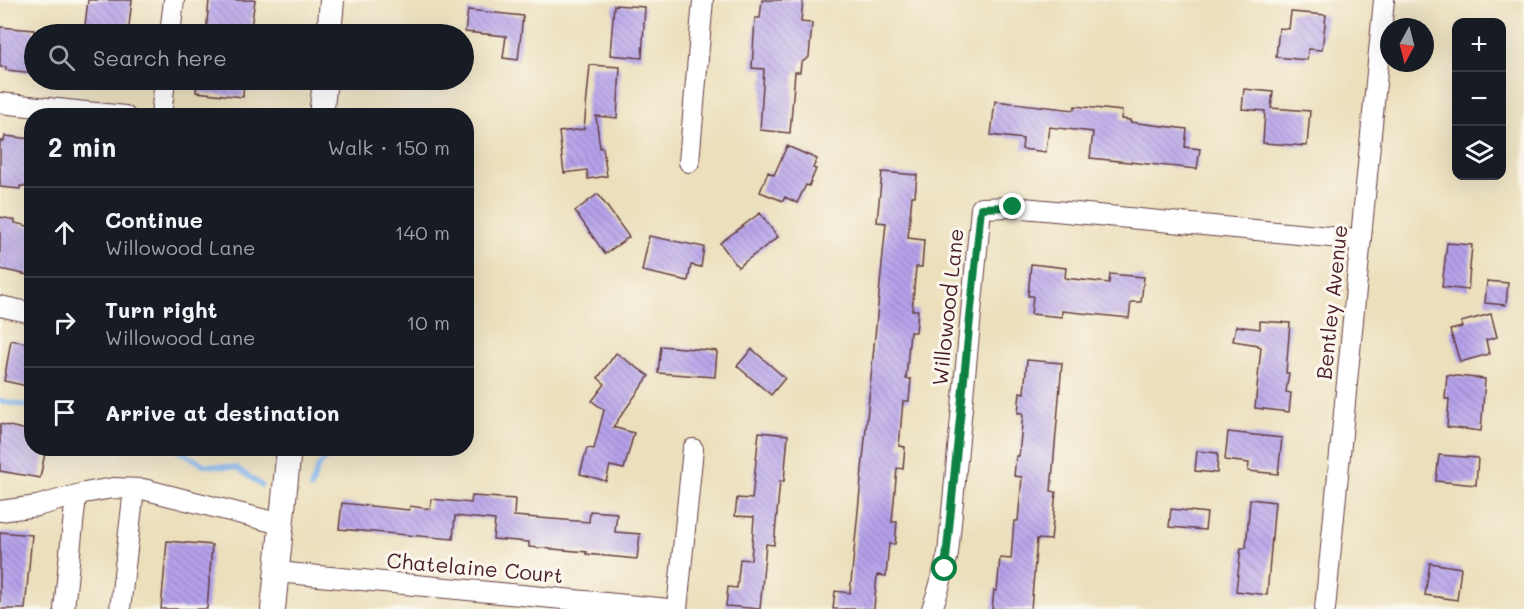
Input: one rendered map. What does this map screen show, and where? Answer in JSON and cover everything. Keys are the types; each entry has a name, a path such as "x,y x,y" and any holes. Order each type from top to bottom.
{"street":[{"path":"171,24 174,0"},
{"path":"330,24 332,0"},
{"path":"689,162 703,0"},
{"name":"Bentley Avenue","path":"1325,609 1384,0"},
{"path":"161,108 164,90"},
{"path":"322,108 324,90"},
{"path":"0,103 48,108"},
{"name":"Willowood Lane","path":"932,609 948,554 981,208 1013,207 1361,240"},
{"path":"0,306 24,311"},
{"path":"677,609 693,449"},
{"path":"273,609 288,456"},
{"path":"0,510 37,506 113,488 134,489 163,493 281,524"},
{"path":"120,609 134,489"},
{"path":"64,609 75,496"},
{"name":"Chatelaine Court","path":"277,572 669,609"}],"building":[{"path":"88,0 132,0 129,24 85,24"},
{"path":"209,0 255,0 251,24 207,24"},
{"path":"762,0 803,0 801,22 812,23 809,57 801,63 800,72 795,72 790,133 760,130 764,69 752,68 755,18 760,18"},
{"path":"614,5 645,7 642,58 610,55"},
{"path":"468,10 523,16 518,60 503,58 506,36 474,33 474,24 466,24"},
{"path":"1291,12 1326,15 1322,50 1308,49 1307,60 1276,57 1279,28 1289,29"},
{"path":"0,27 24,29 24,72 0,67"},
{"path":"590,65 620,67 617,118 596,116 600,148 603,148 607,176 588,179 587,170 564,173 559,132 584,129"},
{"path":"1244,89 1273,92 1271,108 1310,111 1307,146 1263,143 1265,111 1242,109"},
{"path":"196,90 243,90 243,97 196,92"},
{"path":"995,101 1074,110 1075,106 1122,111 1121,119 1130,120 1130,122 1187,129 1185,147 1200,149 1197,169 1090,158 1093,132 1049,127 1046,152 1022,149 1023,139 991,135"},
{"path":"5,136 24,138 24,186 20,186 20,189 0,187 0,141 4,141"},
{"path":"787,146 817,159 813,168 816,169 809,186 806,185 797,203 785,197 783,201 760,192 768,172 774,175"},
{"path":"882,172 917,175 915,196 912,196 908,238 924,240 922,267 916,267 912,310 918,310 916,332 910,332 906,379 911,379 909,401 903,401 899,446 905,447 903,469 897,468 892,522 897,522 895,544 889,544 886,576 877,575 874,609 833,609 835,591 850,593 886,223 877,222"},
{"path":"598,194 629,237 605,254 575,211"},
{"path":"760,213 778,237 738,267 720,243"},
{"path":"0,217 15,220 15,223 24,225 24,274 0,269"},
{"path":"649,236 704,247 701,267 691,265 688,281 642,271"},
{"path":"1447,243 1472,245 1468,290 1442,287"},
{"path":"1031,264 1066,268 1065,278 1109,283 1110,274 1144,277 1141,302 1131,302 1129,318 1062,311 1062,317 1031,314 1033,296 1028,296"},
{"path":"1487,281 1508,283 1506,305 1485,303"},
{"path":"1491,314 1497,337 1486,340 1489,354 1460,362 1450,330 1462,327 1461,322"},
{"path":"1260,321 1290,323 1286,373 1289,373 1286,392 1291,393 1289,412 1255,408 1261,347 1233,341 1236,326 1260,329"},
{"path":"11,340 24,342 24,385 4,381"},
{"path":"661,346 717,351 715,377 658,373"},
{"path":"752,349 785,378 771,395 737,366"},
{"path":"616,353 649,376 613,427 634,433 624,469 610,466 606,481 580,474 587,448 594,449 604,410 592,401 605,384 598,378"},
{"path":"1027,360 1062,363 1051,491 1056,492 1051,540 1037,539 1031,609 992,609 994,590 997,591 1000,558 1011,559 1014,521 1018,521 1022,477 1014,476 1016,456 1019,456 1023,413 1018,413 1020,392 1024,393"},
{"path":"1447,375 1485,379 1481,431 1447,427 1449,399 1445,399"},
{"path":"0,424 24,429 24,456 44,456 40,478 0,471"},
{"path":"759,432 788,435 784,481 780,481 774,545 766,544 760,609 726,606 728,587 737,588 740,559 751,560 754,517 735,516 737,498 752,499"},
{"path":"1228,432 1282,438 1278,474 1248,471 1249,463 1225,460"},
{"path":"1197,451 1218,453 1217,473 1195,471"},
{"path":"1439,455 1478,458 1476,485 1436,481"},
{"path":"472,496 515,499 514,516 589,522 590,511 617,513 615,532 640,534 637,559 529,547 529,542 493,539 495,520 455,516 453,539 339,529 342,503 409,510 410,506 430,509 431,499 471,503"},
{"path":"1250,499 1275,502 1267,595 1236,591 1241,548 1246,548"},
{"path":"1171,509 1207,513 1205,530 1169,527"},
{"path":"0,532 32,535 25,609 0,609"},
{"path":"167,541 212,545 207,609 161,609"},
{"path":"1430,563 1461,568 1457,600 1425,595"}],"waterway":[{"path":"0,401 24,406"},
{"path":"189,456 205,465 237,468 261,485"},
{"path":"311,488 318,467 327,457"}],"route":[{"path":"945,569 981,208 1013,207"}]}
